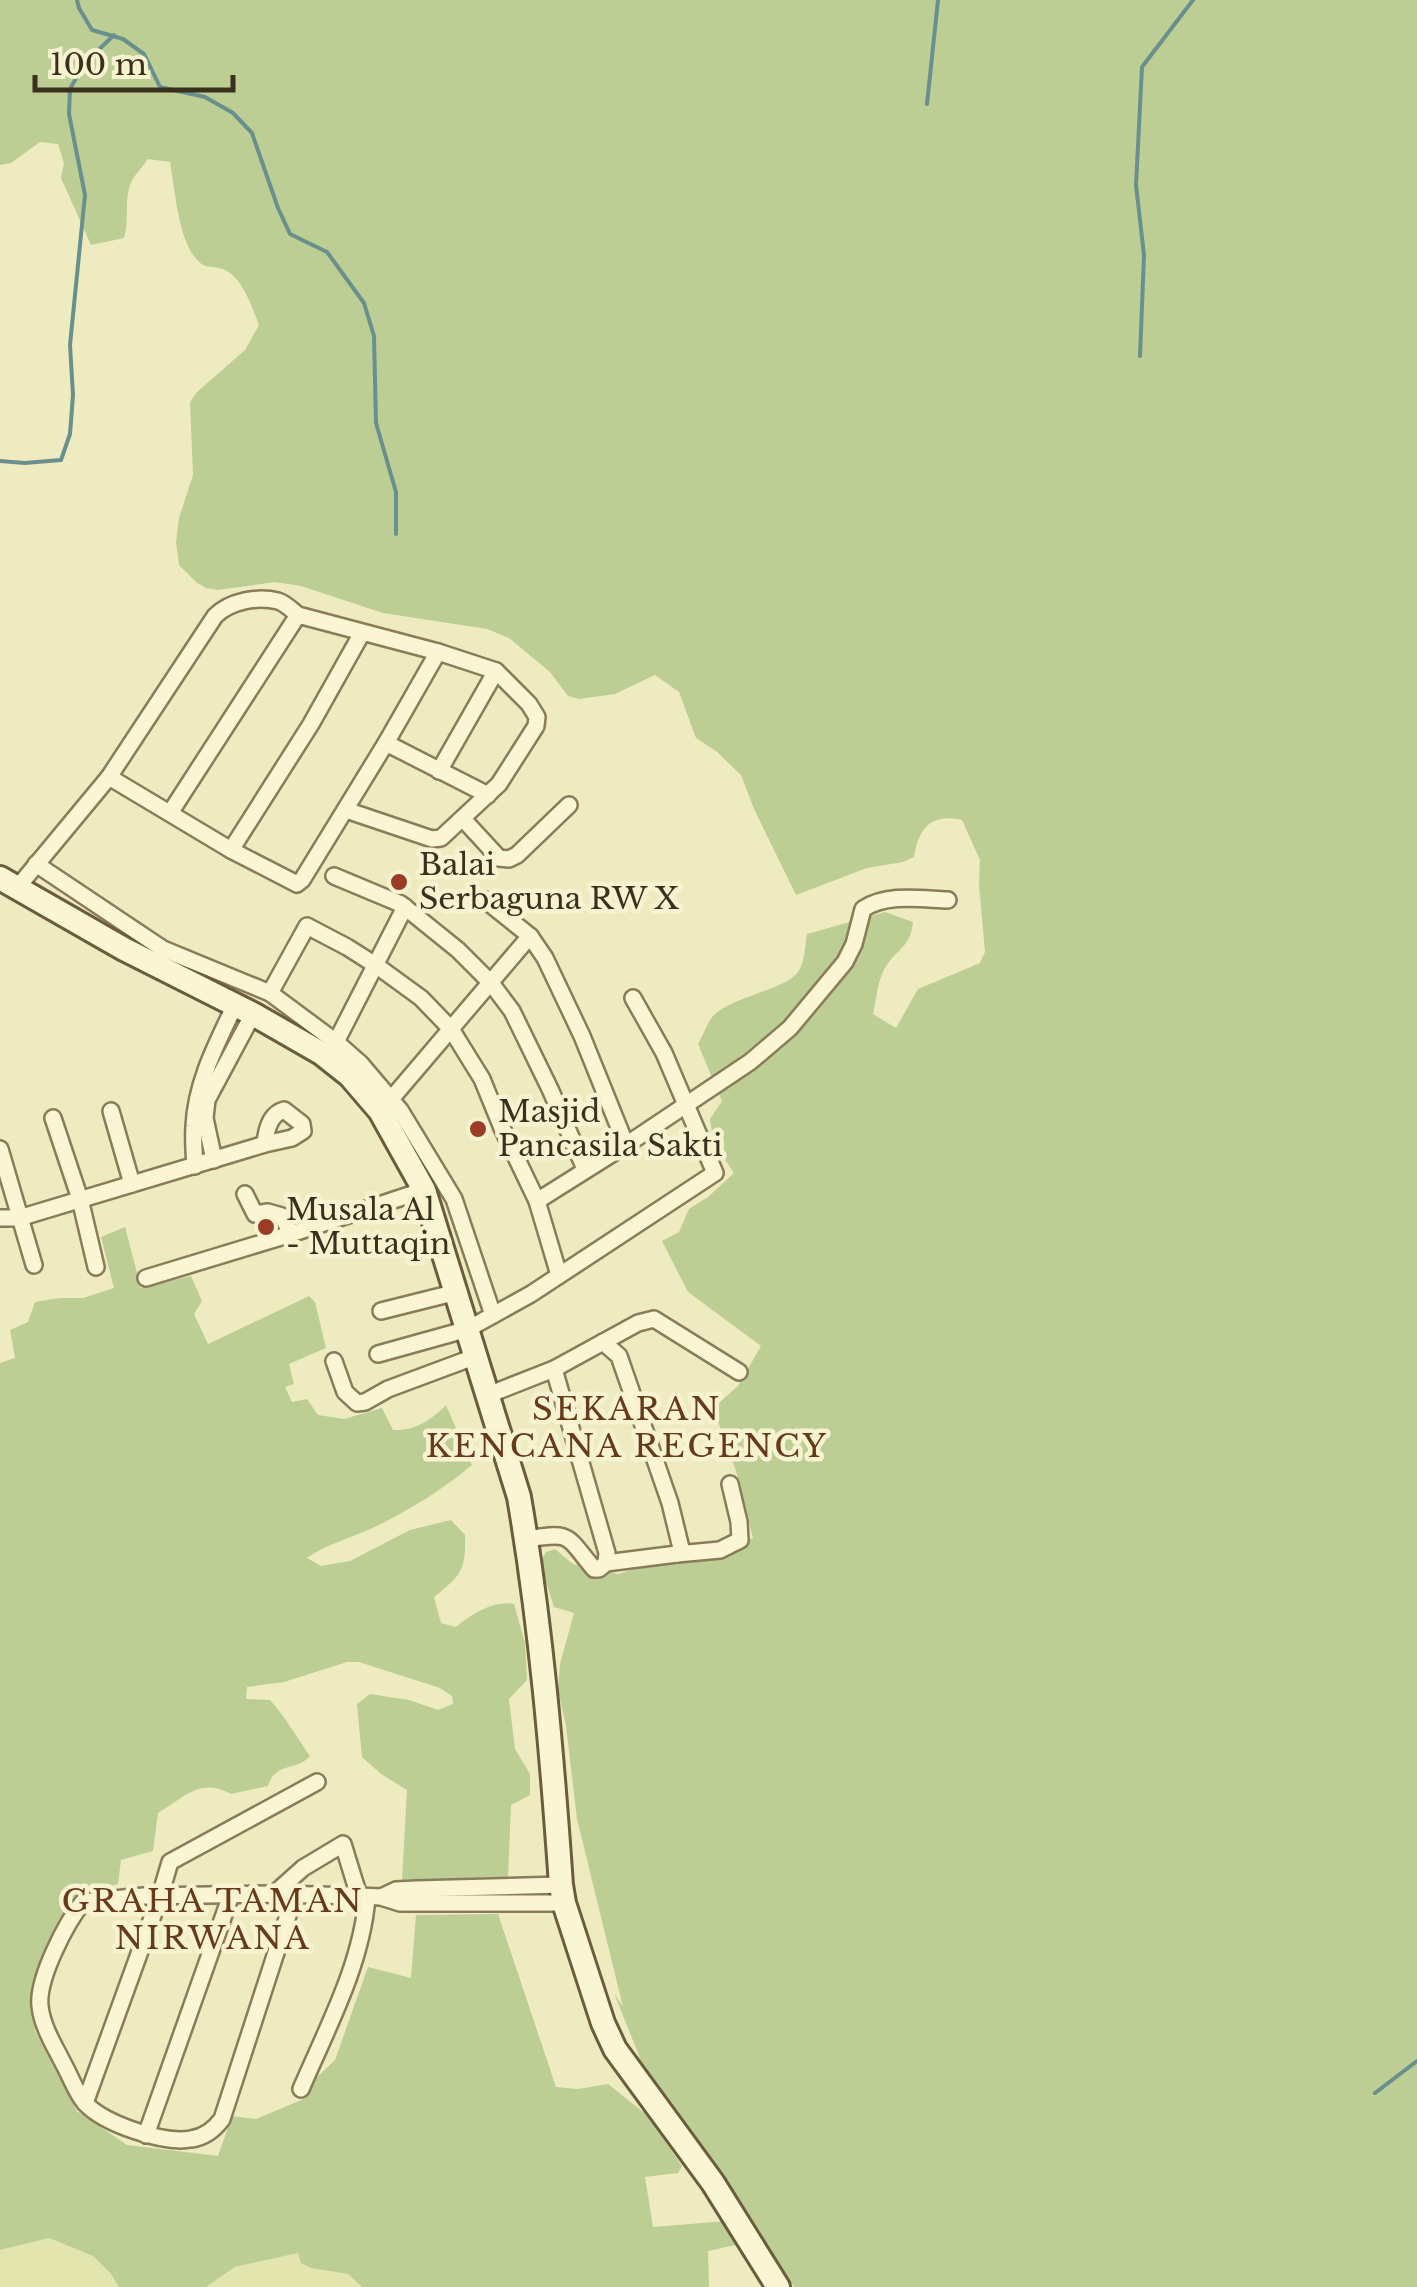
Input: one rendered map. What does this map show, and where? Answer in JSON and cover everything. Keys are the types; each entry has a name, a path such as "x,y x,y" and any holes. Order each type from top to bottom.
{"main road":[{"path":"8,883 124,949 355,1070 380,1111 427,1199 519,1497 552,1755 562,1894 602,2023 615,2049 713,2183 778,2287"}],"street":[{"path":"8,883 36,864 109,777 219,612 246,600 280,601 298,615 496,671 529,704 538,721 498,784 441,838 432,840 346,810"},
{"path":"170,812 298,615"},
{"path":"231,850 311,724 362,633"},
{"path":"109,777 231,850 297,884 346,810 438,652"},
{"path":"439,771 496,671"},
{"path":"386,744 488,795"},
{"path":"463,820 500,858 509,859 569,805"},
{"path":"36,864 163,949 270,993 336,1042 355,1070 392,1098 454,1200 494,1315"},
{"path":"334,876 405,907 491,983 512,1011 585,1169"},
{"path":"537,1201 750,1062 790,1028 845,962 863,909 874,902 900,898 948,900"},
{"path":"485,900 530,936 545,958 626,1145"},
{"path":"336,1042 405,907"},
{"path":"270,993 306,926 347,947 422,998 451,1029 482,1079 537,1201 559,1276"},
{"path":"392,1098 530,936"},
{"path":"378,1354 468,1329 559,1276 715,1173 664,1053 633,998"},
{"path":"195,1166 199,1093 208,1062 244,1009"},
{"path":"110,1111 132,1184"},
{"path":"53,1118 80,1199 96,1267"},
{"path":"200,1123 214,1160"},
{"path":"0,1218 19,1218 265,1144"},
{"path":"0,1149 34,1265"},
{"path":"245,1194 254,1214 282,1216 291,1234"},
{"path":"146,1278 291,1234 427,1199 454,1200"},
{"path":"382,1311 457,1292"},
{"path":"488,1395 554,1369 638,1323 654,1319 739,1372"},
{"path":"603,1342 619,1356 670,1503 681,1548 677,1554"},
{"path":"334,1361 345,1392 357,1403 474,1356"},
{"path":"554,1369 607,1553 606,1564"},
{"path":"526,1540 561,1534 594,1569 606,1564 720,1550 740,1540 730,1484"},
{"path":"85,2103 168,1865 317,1782"},
{"path":"274,1894 303,1868 343,1844 369,1897 350,1969 301,2089"},
{"path":"294,1894 222,2119 215,2129 192,2140 146,2135 112,2121 85,2103 50,2038 39,2002 60,1938 84,1902 160,1896 294,1894 369,1897 400,1904 446,1896 562,1894"},
{"path":"146,2135 230,1895"}],"green space":[{"path":"0,0 1417,0 1417,2287 794,2287 707,2153 636,2055 640,2058 614,1993 623,2007 577,1819 558,1690 560,1664 574,1613 554,1607 540,1563 546,1552 555,1549 573,1564 618,1574 685,1553 719,1552 753,1538 736,1471 713,1408 738,1386 761,1346 688,1292 662,1241 679,1232 689,1209 734,1173 714,1144 710,1119 722,1101 698,1044 711,1019 722,1009 782,984 798,972 807,934 885,912 913,922 909,938 883,972 873,1014 896,1028 918,989 980,963 985,952 980,860 962,820 942,819 923,831 914,857 867,868 796,895 741,775 696,738 679,692 655,675 615,694 579,699 568,696 550,672 509,638 487,629 383,613 301,586 275,582 218,590 196,582 179,565 176,542 193,475 190,402 245,350 259,325 234,276 203,265 191,252 178,214 170,162 148,159 132,180 124,238 91,245 61,178 64,163 58,144 40,142 11,163 0,165"},
{"path":"125,1227 141,1288 191,1276 202,1301 194,1314 208,1344 309,1296 315,1302 326,1348 289,1364 294,1384 285,1387 292,1402 307,1399 318,1415 344,1419 382,1408 393,1430 422,1424 446,1405 472,1465 403,1512 307,1558 321,1566 350,1561 410,1530 451,1520 465,1535 464,1557 456,1577 434,1597 441,1623 456,1627 490,1606 514,1604 525,1643 527,1680 509,1699 515,1749 530,1774 530,1795 511,1805 508,1877 402,1880 407,1790 362,1757 357,1704 370,1694 409,1700 438,1710 453,1704 452,1696 440,1688 359,1662 347,1662 284,1682 247,1687 246,1699 270,1700 310,1756 276,1773 268,1786 231,1794 201,1788 158,1813 153,1851 121,1860 118,1884 78,1899 48,1947 34,2000 35,2031 77,2111 127,2145 218,2156 232,2116 256,2119 306,2098 310,2084 335,2060 368,1967 411,1978 416,1915 498,1914 556,2087 578,2089 608,2084 647,2115 682,2166 678,2173 645,2177 653,2227 727,2221 740,2244 708,2251 709,2287 362,2287 348,2274 301,2263 298,2253 235,2267 206,2287 119,2287 93,2256 49,2238 0,2250 0,1363 15,1358 10,1330 28,1322 35,1302 83,1298 114,1288 101,1237"},
{"path":"49,2238 93,2256 119,2287 0,2287 0,2250"},
{"path":"298,2253 302,2263 311,2268 348,2274 362,2287 206,2287 235,2267"}],"waterway":[{"path":"77,0 92,30 123,39 144,54 160,87 205,97 233,113 252,133 290,234 327,252 364,303 374,336 376,423 396,492 396,534"},
{"path":"927,104 938,0"},
{"path":"1140,356 1144,255 1136,185 1142,67 1193,0"},
{"path":"0,461 61,460 70,434 70,345 85,195 69,114 70,89 84,64 114,35"},
{"path":"1375,2093 1417,2061"}],"place":[{"name":"Balai Serbaguna RW X","path":"399,882"},
{"name":"Masjid Pancasila Sakti","path":"478,1129"},
{"name":"Musala Al - Muttaqin","path":"266,1227"}],"district":[{"name":"SEKARAN KENCANA REGENCY","path":"627,1428"},
{"name":"GRAHA TAMAN NIRWANA","path":"213,1920"}]}
